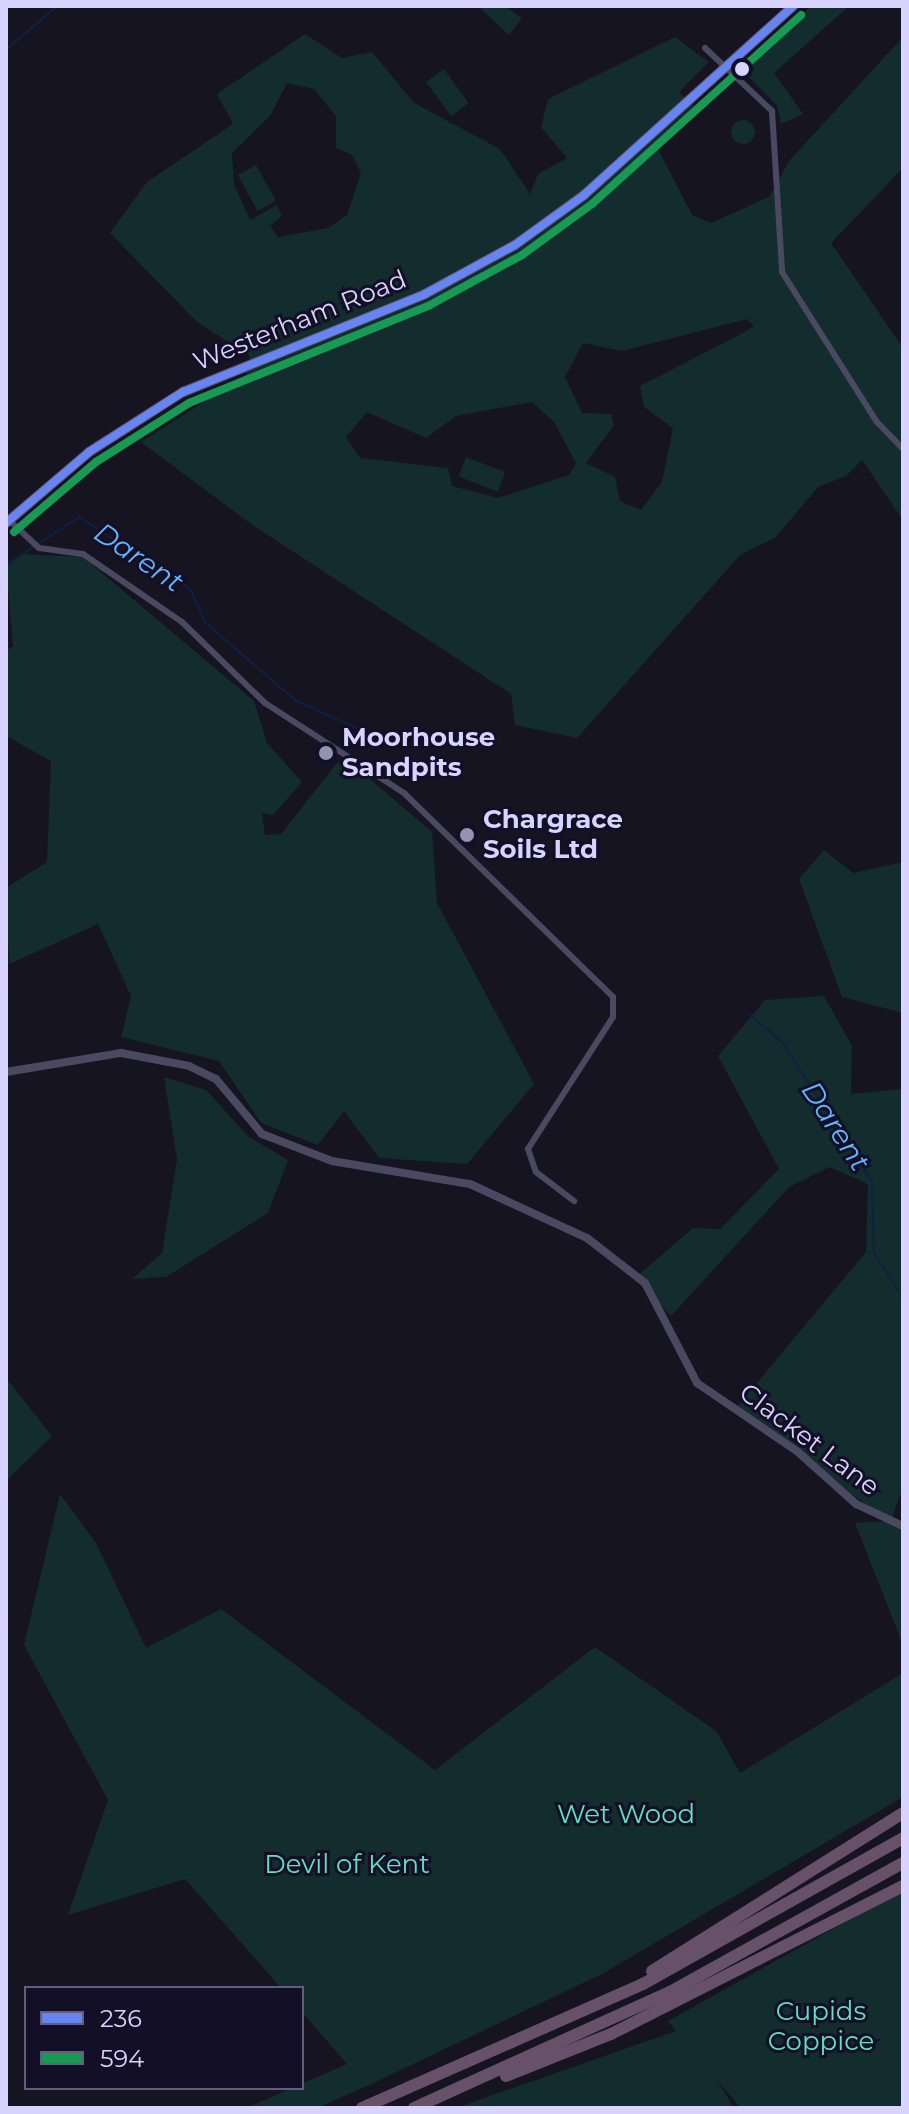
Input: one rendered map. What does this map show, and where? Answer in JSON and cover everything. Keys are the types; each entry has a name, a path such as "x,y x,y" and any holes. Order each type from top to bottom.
{"highway":[{"path":"606,2002 903,1813"},
{"path":"362,2108 606,2002 903,1838"},
{"path":"414,2108 682,1986 903,1863"},
{"path":"471,2084 569,2053 903,1886"}],"main road":[{"name":"Westerham Road","path":"8,521 89,452 183,392 418,297 515,245 724,69 793,6"}],"street":[{"path":"705,48 724,69 766,101 777,128 784,278 903,449"},
{"path":"8,521 39,548 83,554 182,622 265,703 404,793 613,997 613,1017 528,1149 536,1172 574,1201"},
{"name":"Clacket Lane","path":"6,1072 121,1053 189,1066 216,1079 262,1134 332,1161 461,1181 574,1231 640,1277 697,1383 798,1452 856,1504 903,1526"}],"green space":[{"path":"478,6 505,6 522,18 509,35"},
{"path":"811,6 849,6 774,73 803,114 781,124 777,106 743,71"},
{"path":"305,34 342,58 372,52 414,103 500,149 530,194 538,174 567,158 541,127 548,99 675,37 709,62 679,92 697,109 658,149 692,215 711,223 769,197 789,161 903,37 903,168 831,243 903,348 903,520 862,460 846,476 818,487 775,538 741,554 577,738 515,725 511,694 251,524 141,442 246,375 250,356 197,322 110,233 147,182 233,124 217,94","holes":["287,83 314,89 336,116 336,148 352,155 361,173 347,215 328,228 278,237 270,226 282,216 277,205 250,220 234,184 232,153 270,116","747,319 754,326 640,386 644,407 673,428 662,482 641,510 620,501 615,477 586,463 614,425 611,414 582,413 565,377 583,343 622,351","532,402 554,422 576,463 569,475 498,498 452,486 448,468 360,458 346,437 367,412 426,438 456,416"]},
{"path":"444,69 469,103 451,116 426,82"},
{"path":"743,120 751,124 755,132 751,140 743,144 735,140 731,132 735,124"},
{"path":"256,165 276,201 258,211 238,175"},
{"path":"466,457 505,472 498,492 458,477"},
{"path":"23,554 83,557 254,701 267,743 302,782 273,815 262,813 265,835 281,834 337,763 349,761 432,832 437,903 534,1084 467,1164 379,1158 344,1111 318,1145 261,1123 219,1061 121,1037 131,996 98,924 9,964 6,888 47,862 51,761 6,736 6,651 13,646 6,567"},
{"path":"824,850 853,873 903,862 903,1013 842,997 799,879"},
{"path":"824,996 852,1046 851,1094 903,1089 903,1487 891,1520 903,1526 903,1645 855,1523 888,1521 736,1408 866,1252 868,1184 829,1167 789,1187 671,1316 635,1278 693,1228 720,1229 779,1169 718,1056 765,1000"},
{"path":"164,1077 206,1090 249,1137 288,1160 268,1213 166,1277 132,1279 162,1253 177,1159"},
{"path":"6,1378 52,1436 6,1481"},
{"name":"Devil of Kent","path":"60,1494 96,1543 146,1648 221,1609 435,1770 595,1647 716,1731 740,1773 903,1673 903,1797 602,1974 365,2087 317,2108 246,2108 287,2090 304,2090 304,2083 347,2064 304,2014 304,1986 279,1986 185,1879 68,1915 108,1800 24,1645"},
{"name":"Cupids Coppice","path":"903,1890 903,2108 741,2108 717,2080 734,2108 456,2108 676,2031 668,2021"}],"waterway":[{"path":"6,50 57,6"},
{"name":"Darent","path":"6,565 79,517 190,589 206,623 295,700 376,737"},
{"name":"Darent","path":"750,1015 782,1042 872,1181 874,1253 903,1298"}],"transit line":[{"name":"236","path":"6,523 89,452 183,392 425,294 515,245 584,195 793,6"},
{"name":"594","path":"14,532 96,462 189,403 430,305 522,255 592,204 801,15"}],"place":[{"name":"Moorhouse Sandpits","path":"326,753"},
{"name":"Chargrace Soils Ltd","path":"467,835"}],"park label":[{"name":"Wet Wood","path":"626,1815"}]}
